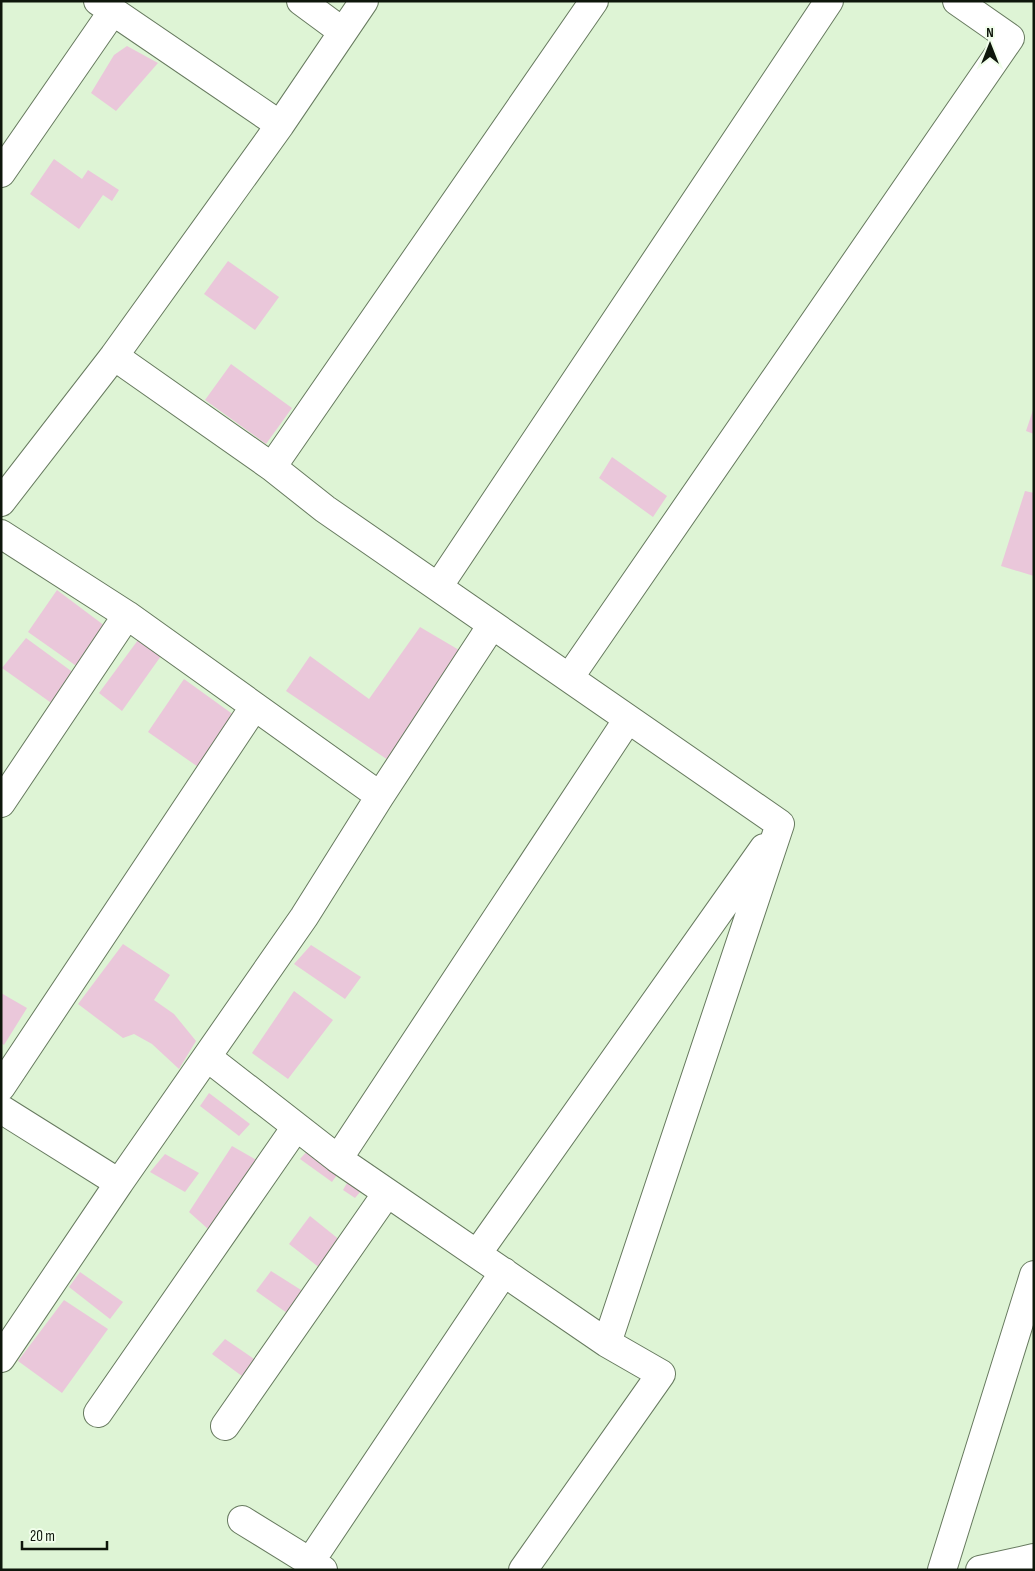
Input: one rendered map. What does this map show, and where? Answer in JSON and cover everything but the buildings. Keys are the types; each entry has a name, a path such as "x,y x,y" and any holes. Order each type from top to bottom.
{"street":[{"path":"301,1 343,32"},
{"path":"1,502 114,356 280,125 364,1"},
{"path":"272,467 594,1"},
{"path":"438,587 829,1"},
{"path":"568,678 1010,38 957,1"},
{"path":"1,173 105,6 280,125"},
{"path":"114,356 272,467 325,509 780,824"},
{"path":"1,534 127,615 380,796"},
{"path":"1,803 127,615"},
{"path":"1,1358 119,1183 304,917 380,796 492,625"},
{"path":"1,1087 254,707"},
{"path":"338,1159 628,719"},
{"path":"477,1254 780,824"},
{"path":"607,1343 780,824"},
{"path":"207,1057 338,1159 607,1343 661,1374 523,1570"},
{"path":"1,1109 119,1183"},
{"path":"98,1413 296,1127"},
{"path":"225,1426 387,1193"},
{"path":"242,1520 316,1566 504,1272"},
{"path":"942,1570 1034,1275"},
{"path":"980,1570 1034,1558"}]}
